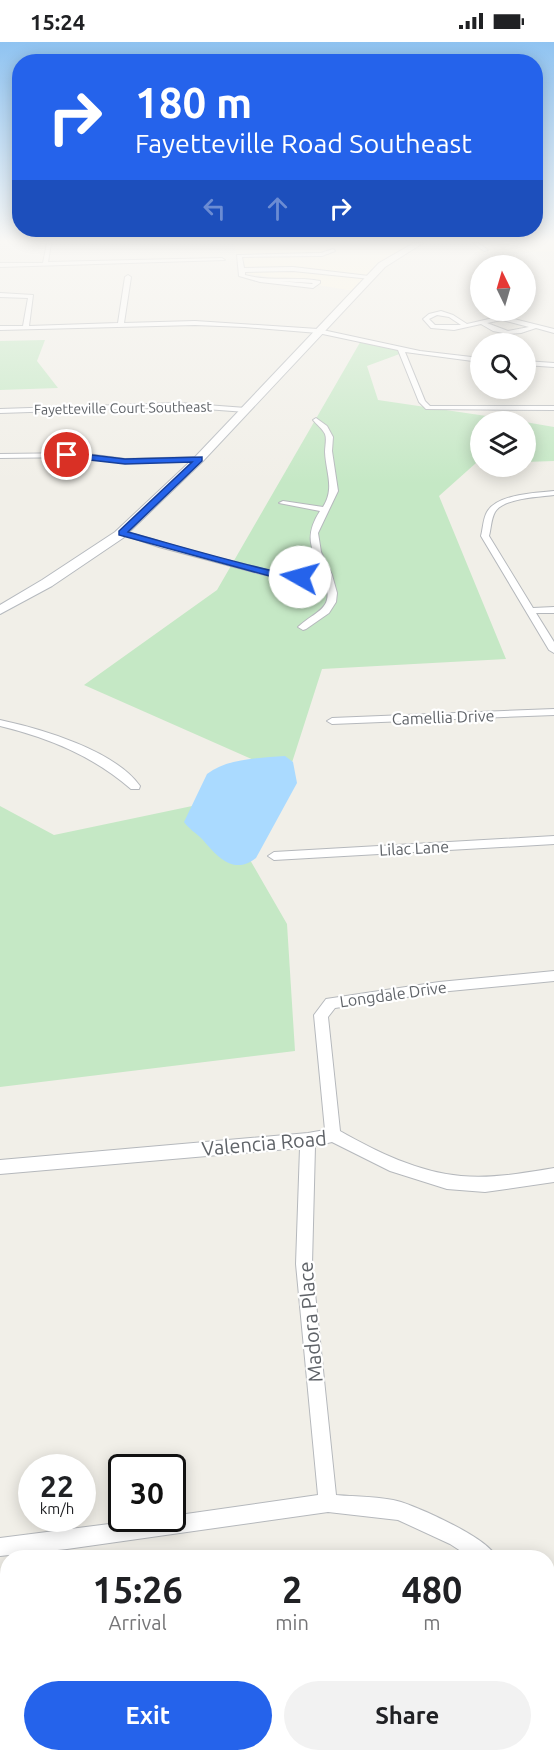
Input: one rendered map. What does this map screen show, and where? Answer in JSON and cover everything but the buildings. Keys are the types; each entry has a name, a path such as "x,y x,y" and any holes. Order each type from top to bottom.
{"street":[{"path":"0,610 47,583 122,533 199,459 326,323"},
{"path":"430,323 433,327 454,328 475,323"},
{"path":"483,323 497,331 518,334 536,326"},
{"path":"524,323 554,331"},
{"path":"0,328 216,324 318,331 401,349 470,359"},
{"path":"401,349 422,402 428,408 554,408"},
{"path":"536,364 554,365"},
{"name":"Fayetteville Court Southeast","path":"0,411 179,405 246,410"},
{"path":"303,627 327,610 332,594 328,575 315,548 314,532 333,494 334,478 326,448 330,437 325,427 316,420"},
{"path":"0,456 80,455 125,461 199,459"},
{"path":"554,493 533,495 497,505 491,512 485,536 554,650"},
{"path":"283,503 326,510"},
{"path":"122,533 284,577 328,575"},
{"path":"532,611 554,610"},
{"name":"Camellia Drive","path":"332,721 554,712"},
{"path":"0,723 43,734 86,753 117,769 135,786"},
{"name":"Lilac Lane","path":"274,856 554,840"},
{"name":"Longdale Drive","path":"333,1135 321,1015 331,1003 439,987 554,976"},
{"name":"Valencia Road","path":"0,1167 308,1140 333,1135 358,1150 432,1178 461,1184 493,1184 554,1175"},
{"name":"Madora Place","path":"308,1140 304,1264 328,1503"},
{"path":"0,1547 67,1540 328,1503 399,1511 457,1537 476,1550"}],"green space":[{"path":"362,339 405,352 367,366 378,400 470,414 470,468 439,496 506,659 322,669 288,775 84,685 217,590"},
{"path":"45,340 37,361 58,388 0,390 0,341"},
{"path":"536,424 554,427 554,461 536,462"},
{"path":"216,801 287,924 295,1051 0,1087 0,806 54,835"}],"water":[{"path":"285,756 293,762 297,783 256,858 240,865 226,862 184,822 207,774 234,762"}],"route":[{"path":"67,455 125,461 199,459 122,533 239,566 284,577 300,577"}]}
